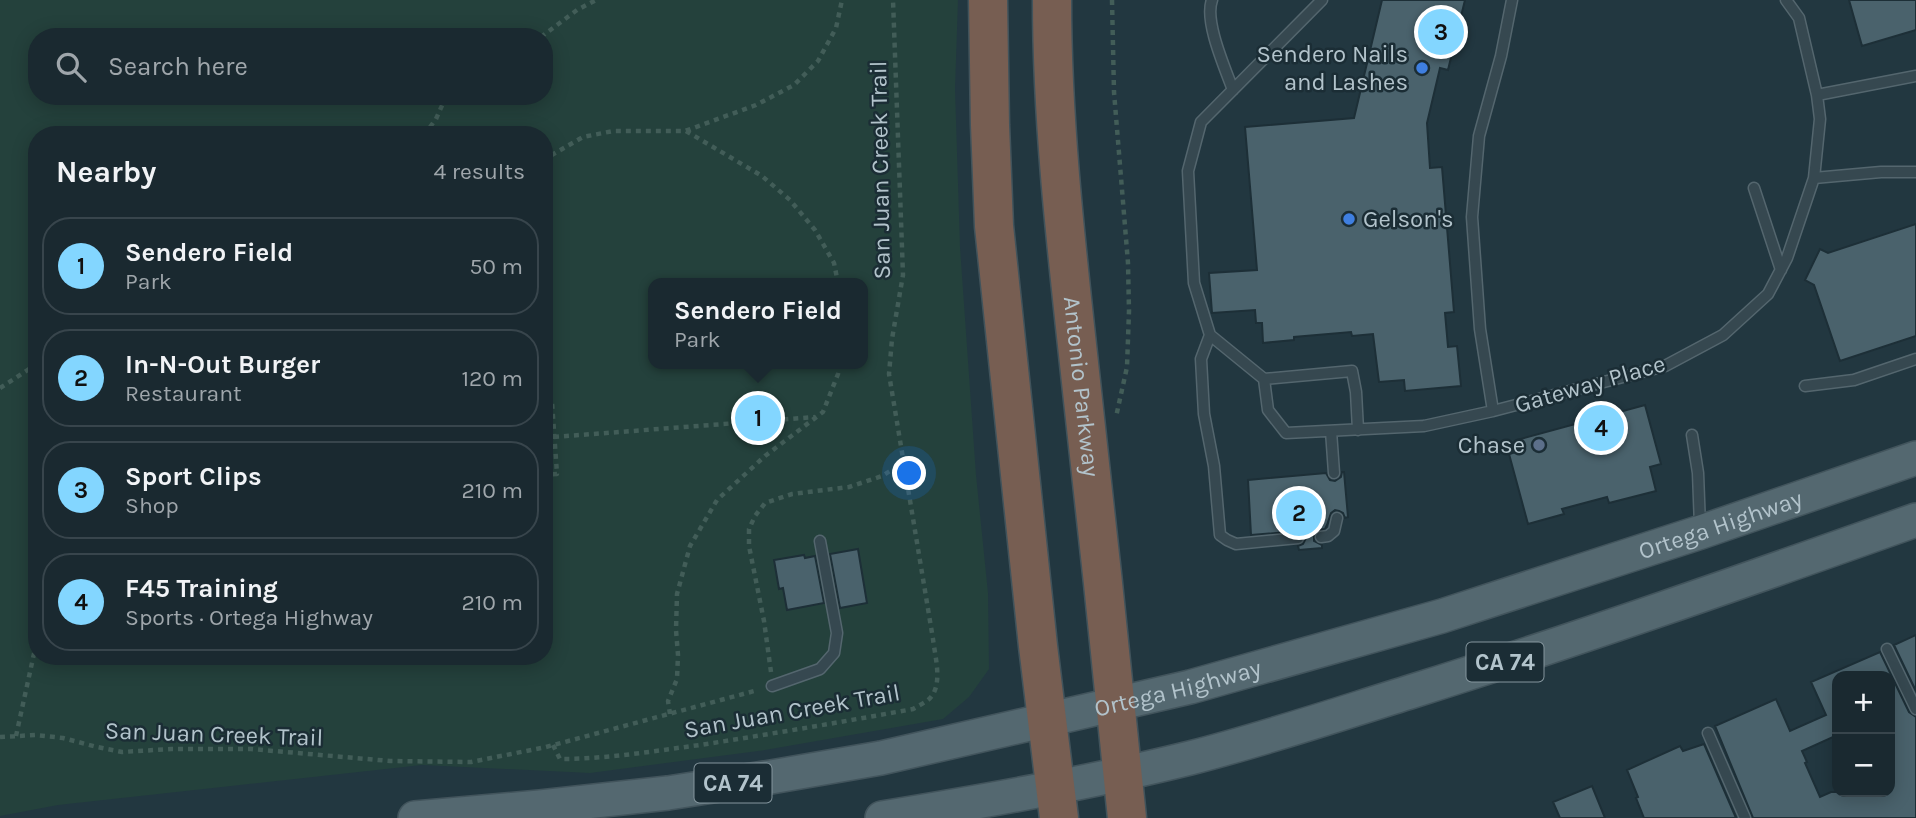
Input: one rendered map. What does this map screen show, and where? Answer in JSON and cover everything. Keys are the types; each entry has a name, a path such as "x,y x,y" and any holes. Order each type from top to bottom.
{"highway":[{"path":"988,0 994,226 1057,802"},
{"name":"Antonio Parkway","path":"1052,0 1055,115 1127,818"}],"main road":[{"name":"Ortega Highway","path":"415,818 655,794 771,777 881,758 1190,687 1416,624 1701,532 1916,458"},
{"name":"CA 74","path":"882,818 1057,802 1123,773 1192,757 1301,726 1481,670 1682,603 1916,520"}],"lane":[{"path":"1212,0 1210,22 1233,90"},
{"path":"1322,0 1201,122 1188,171 1194,283 1210,335 1264,379 1352,371 1359,430"},
{"path":"1493,411 1480,329 1472,217 1479,136 1501,56 1511,0"},
{"name":"Gateway Place","path":"1264,379 1268,410 1286,433 1424,426 1493,411 1665,366 1723,335 1768,294 1787,258 1814,178 1820,119 1817,95 1799,18 1786,0"},
{"path":"1817,95 1916,76"},
{"path":"1814,178 1916,172"},
{"path":"1754,188 1781,270"},
{"path":"1210,335 1201,359 1204,414 1214,466 1220,535 1236,544 1298,538"},
{"path":"1805,386 1854,380 1916,359"},
{"path":"1331,432 1334,473"},
{"path":"1692,435 1698,473 1701,532"},
{"path":"1321,537 1334,531 1337,518"},
{"path":"772,687 820,669 834,653 837,633 820,541"},
{"path":"1887,649 1916,709"},
{"path":"1708,733 1745,818"}],"path":[{"path":"553,28 596,0"},
{"path":"553,154 583,137 613,131 685,131 756,106 794,85 818,61 836,28 842,0"},
{"name":"San Juan Creek Trail","path":"553,745 560,759 589,759 655,751 791,731 913,709 931,698 938,682 933,639 889,374 903,275 893,0"},
{"path":"1112,0 1114,92 1128,263 1129,311 1127,367 1115,421"},
{"path":"431,126 441,105"},
{"path":"685,131 762,176 790,200 816,230 834,262 837,278"},
{"path":"670,715 668,701 677,679 677,594 690,546 717,499 765,456 823,412 840,369"},
{"path":"0,388 28,370"},
{"path":"554,437 817,417"},
{"path":"553,420 557,474 553,474"},
{"name":"San Juan Creek Trail","path":"0,737 36,735 63,738 122,752 251,749 390,761 471,762 553,745 772,687 764,621 749,546 749,529 755,516 765,503 792,494 849,487 882,476 904,463"},
{"path":"16,736 32,665"}],"green space":[{"path":"0,0 958,0 955,89 960,247 976,475 988,593 989,669 969,697 943,719 765,750 590,773 422,765 58,805 0,816"}],"building":[{"name":"Gelson's","path":"1382,0 1465,0 1448,70 1440,68 1427,123 1430,168 1442,167 1454,312 1445,313 1448,347 1457,346 1461,386 1405,391 1404,380 1379,382 1373,334 1352,336 1351,332 1294,337 1294,340 1263,343 1262,323 1256,323 1255,310 1212,313 1209,273 1257,270 1245,127 1354,118"},
{"path":"1849,0 1916,0 1916,30 1862,46"},
{"path":"1916,224 1916,336 1840,361 1814,285 1805,280 1820,249 1828,253"},
{"path":"1645,405 1661,464 1650,467 1656,491 1609,503 1607,497 1562,509 1564,514 1528,524 1509,454 1520,451 1517,440"},
{"path":"1342,472 1348,517 1345,518 1343,513 1335,510 1331,513 1325,529 1317,530 1314,535 1314,541 1322,545 1322,548 1299,550 1298,546 1303,544 1306,538 1301,531 1251,535 1248,480 1326,473 1330,480 1335,481 1341,477"},
{"path":"858,549 867,603 840,608 830,554"},
{"path":"804,555 805,558 815,556 824,603 787,610 783,588 779,589 774,560"},
{"path":"1916,635 1916,691 1894,645"},
{"path":"1880,652 1889,671 1836,671"},
{"path":"1832,673 1832,737 1802,751 1820,797 1832,792 1832,797 1895,797 1895,683 1909,712 1916,717 1916,818 1753,818 1715,726 1776,699 1790,731 1826,715 1811,682"},
{"path":"1704,744 1736,818 1644,818 1627,770 1680,746 1683,751"},
{"path":"1592,786 1605,818 1560,818 1553,802"}],"place":[{"name":"Sport Clips","path":"1441,32"},
{"name":"Sendero Nails and Lashes","path":"1422,68"},
{"name":"Gelson's","path":"1349,219"},
{"name":"Sendero Field","path":"758,418"},
{"name":"F45 Training","path":"1601,428"},
{"name":"Chase","path":"1539,445"},
{"name":"In-N-Out Burger","path":"1299,513"}]}
